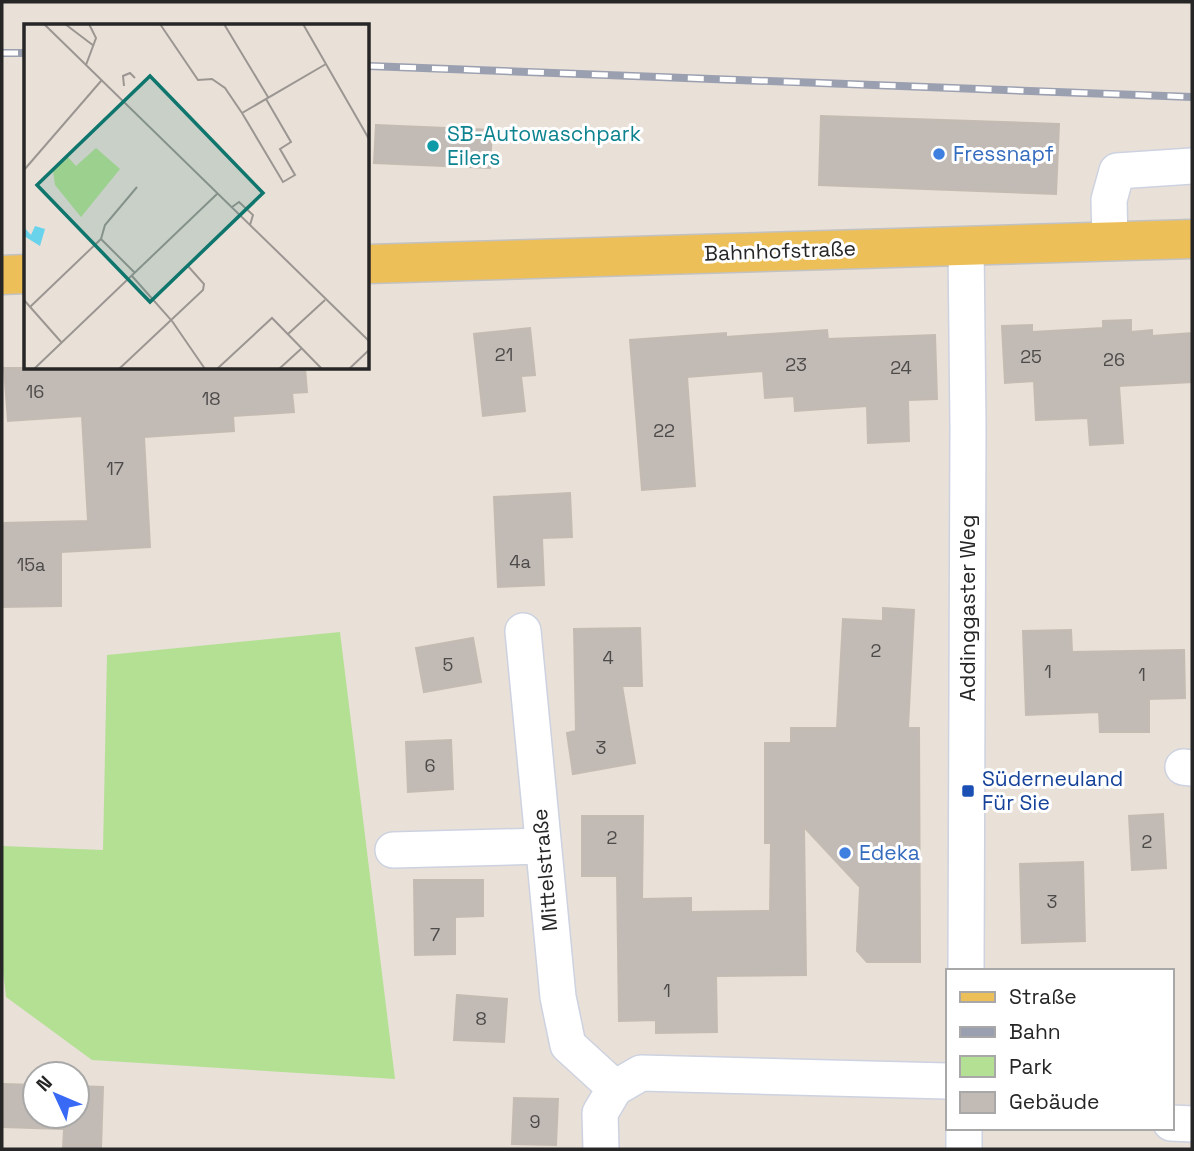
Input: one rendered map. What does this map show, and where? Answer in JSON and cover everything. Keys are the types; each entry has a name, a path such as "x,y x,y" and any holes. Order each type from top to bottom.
{"main road":[{"name":"Bahnhofstraße","path":"369,264 1192,239"},
{"path":"2,275 24,274"}],"street":[{"path":"1110,242 1109,201 1118,171 1192,166"},
{"name":"Addinggaster Weg","path":"966,245 966,969"},
{"name":"Mittelstraße","path":"523,631 553,957 568,1045 615,1088"},
{"path":"393,850 543,846"},
{"path":"601,1149 600,1114 615,1088 641,1073 946,1081"},
{"path":"1173,1123 1192,1124"},
{"path":"964,1130 964,1149"}],"green space":[{"path":"340,632 395,1079 92,1060 6,997 2,962 2,846 103,850 107,655"}],"building":[{"name":"Fressnapf","path":"821,116 1059,124 1056,194 819,185"},
{"name":"SB-Autowaschpark Eilers","path":"376,125 492,130 490,168 374,163"},
{"path":"1131,320 1131,332 1152,330 1152,336 1192,333 1192,382 1119,386 1123,443 1090,445 1088,418 1036,420 1034,381 1005,383 1002,326 1032,325 1032,332 1103,328 1103,321"},
{"path":"530,328 535,375 521,376 525,411 483,416 474,334"},
{"path":"827,330 828,339 935,335 937,399 908,400 909,441 868,443 867,406 795,411 794,396 765,398 763,371 687,377 695,486 642,490 630,340 726,333 726,337"},
{"path":"4,368 305,369 307,392 292,393 294,412 233,416 234,431 144,437 150,547 61,552 61,606 2,607 2,523 88,521 82,416 8,421"},
{"path":"570,493 572,537 542,538 544,585 498,587 494,497"},
{"path":"883,608 914,610 908,728 919,728 920,962 867,962 857,951 860,887 804,827 806,975 716,976 717,1032 656,1033 656,1020 619,1021 617,876 582,876 582,816 643,816 642,899 691,898 691,912 770,911 771,843 765,843 765,743 791,743 791,728 837,728 843,619 883,621"},
{"path":"640,628 642,686 622,686 635,763 573,774 567,733 576,731 574,629"},
{"path":"1071,630 1072,652 1184,650 1185,698 1149,699 1149,732 1100,732 1099,712 1026,715 1023,631"},
{"path":"473,638 481,682 424,692 416,648"},
{"path":"451,740 453,789 408,792 406,742"},
{"path":"1163,814 1166,868 1132,870 1129,816"},
{"path":"1083,862 1085,941 1022,943 1020,864"},
{"path":"414,880 483,880 483,916 455,917 455,954 415,955"},
{"path":"457,995 507,999 504,1042 454,1040"},
{"path":"4,1084 21,1085 21,1128 3,1127"},
{"path":"91,1087 103,1087 101,1149 63,1149 64,1130 91,1130"},
{"path":"514,1098 558,1099 556,1145 512,1144"}],"railway":[{"path":"2,53 24,53"},
{"path":"369,66 1192,97"}],"place":[{"name":"SB-Autowaschpark Eilers","path":"433,146"},
{"name":"Fressnapf","path":"939,154"},
{"name":"Süderneuland Für Sie","path":"968,791"},
{"name":"Edeka","path":"845,853"}]}
